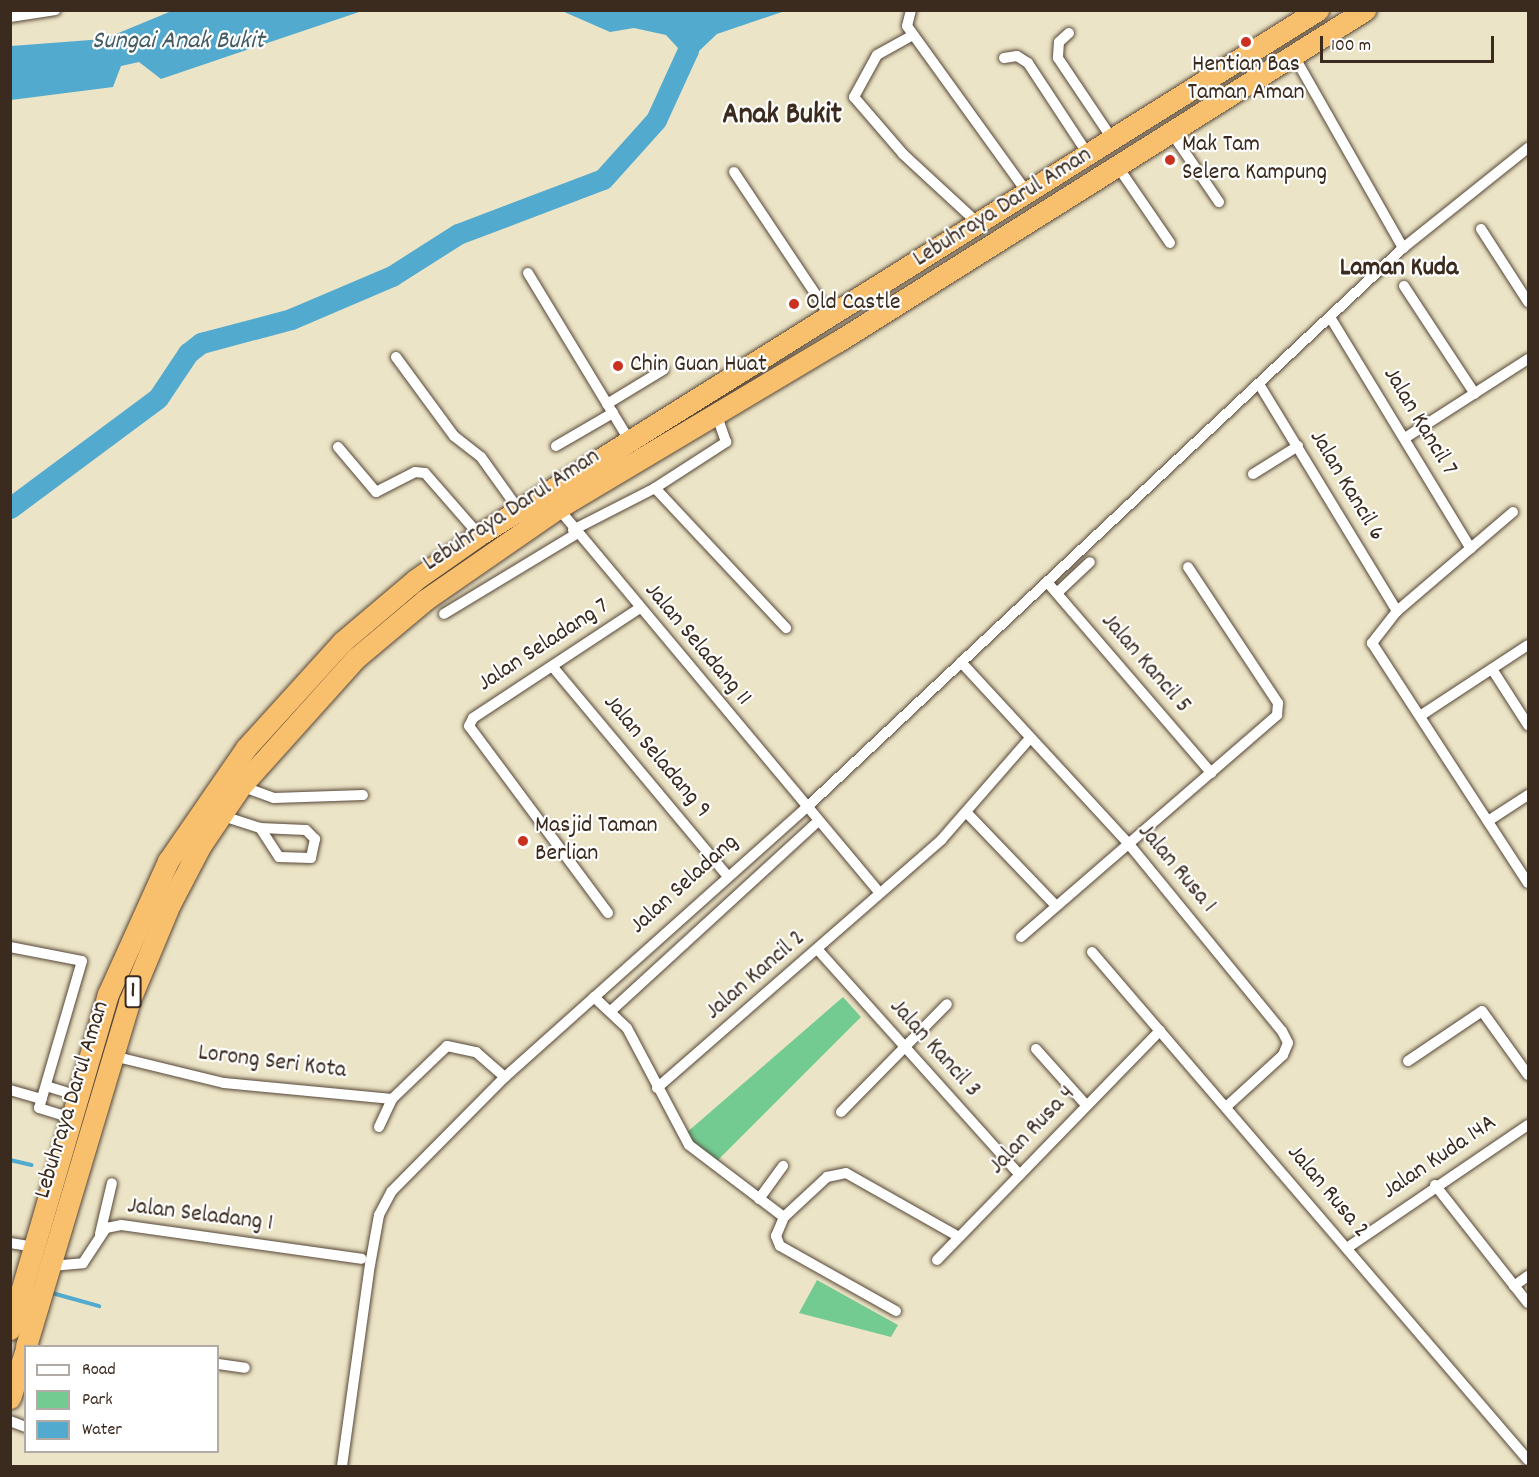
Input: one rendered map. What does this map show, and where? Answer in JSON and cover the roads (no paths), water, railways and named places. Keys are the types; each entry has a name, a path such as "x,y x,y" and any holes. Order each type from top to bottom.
{"highway":[{"name":"Lebuhraya Darul Aman","path":"10,1329 78,1096 126,952 168,861 202,806 285,702 342,642 415,580 519,510 1028,195 1318,10"},
{"name":"Lebuhraya Darul Aman","path":"29,1345 113,1056 164,919 220,815 241,786 356,658 425,600 558,508 717,416 1365,10"},
{"path":"10,1298 28,1272"},
{"name":"Lebuhraya Darul Aman","path":"10,1398 24,1358"}],"street":[{"path":"10,17 55,10"},
{"path":"911,10 907,26 1028,195"},
{"path":"1069,33 1059,42 1058,58 1113,141"},
{"path":"913,35 877,55 854,97 903,154 980,225"},
{"path":"1004,58 1017,56 1028,63 1089,156"},
{"path":"1294,56 1403,248"},
{"path":"1171,132 1219,202"},
{"name":"Jalan Seladang","path":"342,1467 382,1206 505,1077 727,875 806,808 1403,248 1528,148"},
{"path":"1118,166 1170,243"},
{"path":"734,172 831,316"},
{"path":"1481,230 1528,302"},
{"path":"528,273 629,440"},
{"path":"1404,286 1475,394"},
{"name":"Jalan Kancil 7","path":"1330,317 1471,549"},
{"path":"396,357 454,436 481,457 519,510"},
{"path":"1405,438 1528,359"},
{"path":"556,446 663,370"},
{"name":"Jalan Kancil 6","path":"1259,384 1397,611"},
{"path":"444,614 575,532 655,488 726,442 717,416"},
{"path":"1252,474 1298,446"},
{"path":"338,447 376,492 415,472 425,473 479,536"},
{"path":"655,488 786,628"},
{"name":"Jalan Seladang 11","path":"558,508 638,609 806,808"},
{"path":"1513,512 1397,611 1372,643 1528,883"},
{"path":"1057,593 1090,562"},
{"path":"1021,937 1273,721 1279,709 1188,567"},
{"name":"Jalan Kancil 5","path":"1047,582 1211,773"},
{"name":"Jalan Seladang 7","path":"608,913 469,733 473,718 638,609"},
{"path":"1420,716 1528,645"},
{"name":"Jalan Rusa 1","path":"962,662 1128,843 1288,1043 1283,1055 1226,1107"},
{"name":"Jalan Seladang 9","path":"552,666 727,875"},
{"path":"1492,669 1528,725"},
{"name":"Jalan Kancil 2","path":"657,1088 818,950 966,812 1030,738"},
{"path":"241,786 274,798 363,795"},
{"path":"1488,821 1528,795"},
{"path":"806,808 879,892"},
{"path":"966,812 1056,906"},
{"path":"220,815 260,828 306,830 315,839 311,858 279,857 260,828"},
{"path":"612,1010 818,821"},
{"path":"10,947 82,961 40,1103"},
{"name":"Jalan Kancil 3","path":"818,950 1020,1175"},
{"name":"Jalan Rusa 2","path":"1092,952 1528,1460"},
{"path":"594,997 612,1010 689,1144 784,1217"},
{"path":"841,1112 947,1004"},
{"path":"1408,1061 1482,1011 1528,1075"},
{"name":"Jalan Rusa 4","path":"937,1260 1161,1031"},
{"path":"379,1127 392,1099 433,1056 455,1044 476,1052 505,1077"},
{"path":"1036,1049 1087,1106"},
{"name":"Lorong Seri Kota","path":"113,1056 224,1083 392,1099"},
{"path":"46,1086 78,1096"},
{"path":"10,1090 72,1118"},
{"name":"Jalan Kuda 14A","path":"1347,1248 1435,1185 1528,1125"},
{"path":"759,1199 783,1166"},
{"path":"896,1311 780,1246 776,1236 784,1217 827,1177 846,1173 959,1237"},
{"path":"100,1234 112,1183"},
{"path":"1435,1185 1528,1303"},
{"name":"Jalan Seladang 1","path":"51,1266 83,1263 100,1234 121,1225 362,1259"},
{"path":"10,1243 35,1247"},
{"path":"1514,1286 1528,1276"},
{"path":"219,1364 245,1368"}],"water":[{"name":"Sungai Anak Bukit","path":"174,10 362,11 161,79 139,62 121,66 113,87 11,100 11,46 104,39"},
{"path":"562,11 785,11 717,34 698,52 678,48 666,35 634,28 610,32"}],"waterway":[{"path":"10,508 158,398 188,353 201,343 291,319 392,276 458,234 603,179 656,120 688,50 692,23"},
{"path":"10,1160 31,1165"},
{"path":"52,1293 99,1306"}],"place":[{"name":"Hentian Bas Taman Aman","path":"1246,42"},
{"name":"Mak Tam Selera Kampung","path":"1170,160"},
{"name":"Old Castle","path":"794,304"},
{"name":"Chin Guan Huat","path":"618,366"},
{"name":"Masjid Taman Berlian","path":"523,841"}],"district":[{"name":"Anak Bukit","path":"782,117"},
{"name":"Laman Kuda","path":"1399,269"}]}
